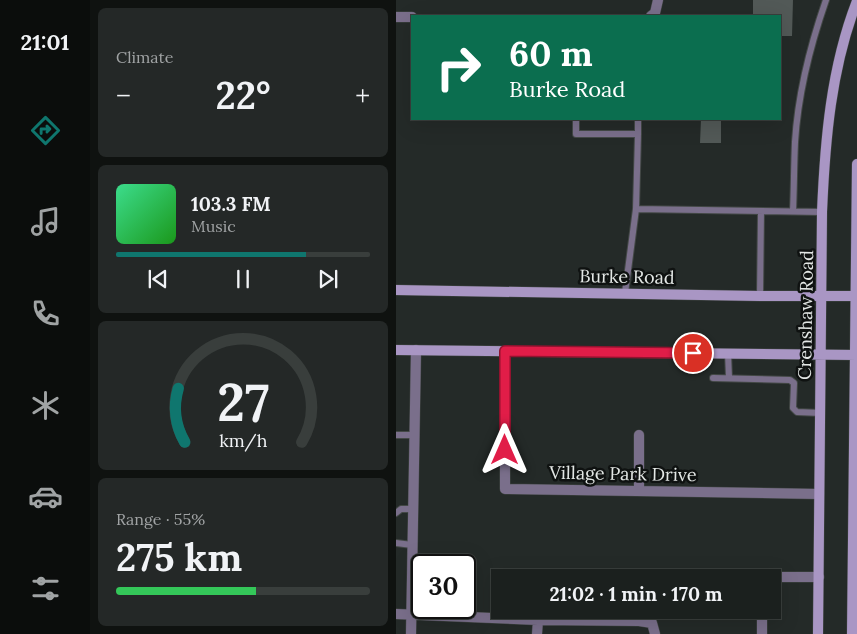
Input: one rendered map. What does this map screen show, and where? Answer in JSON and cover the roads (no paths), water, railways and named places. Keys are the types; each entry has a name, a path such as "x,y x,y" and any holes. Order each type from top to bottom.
{"main road":[{"name":"Crenshaw Road","path":"818,634 822,212 825,146 833,85 851,15 857,1"},
{"path":"852,634 857,164"},
{"name":"Burke Road","path":"396,290 856,296"},
{"path":"396,350 856,355"}],"street":[{"path":"653,15 658,0"},
{"path":"396,16 411,17"},
{"path":"412,554 416,350"},
{"name":"Village Park Drive","path":"505,351 505,489 819,494"},
{"path":"638,491 639,435"},
{"path":"781,577 819,577"},
{"path":"396,614 411,614"},
{"path":"476,617 652,622 655,634"},
{"path":"411,619 411,634"},
{"path":"762,619 762,634"},
{"path":"538,620 538,634"}],"lane":[{"path":"793,212 795,141 806,65 826,0"},
{"path":"576,120 576,134 638,134"},
{"path":"625,293 636,209 638,120"},
{"path":"636,209 822,212"},
{"path":"760,296 761,211"},
{"path":"728,353 728,378"},
{"path":"713,378 790,380 794,383 793,408 797,412 821,413"},
{"path":"396,435 414,434"},
{"path":"396,513 401,509 413,509"},
{"path":"396,543 412,545"}]}
